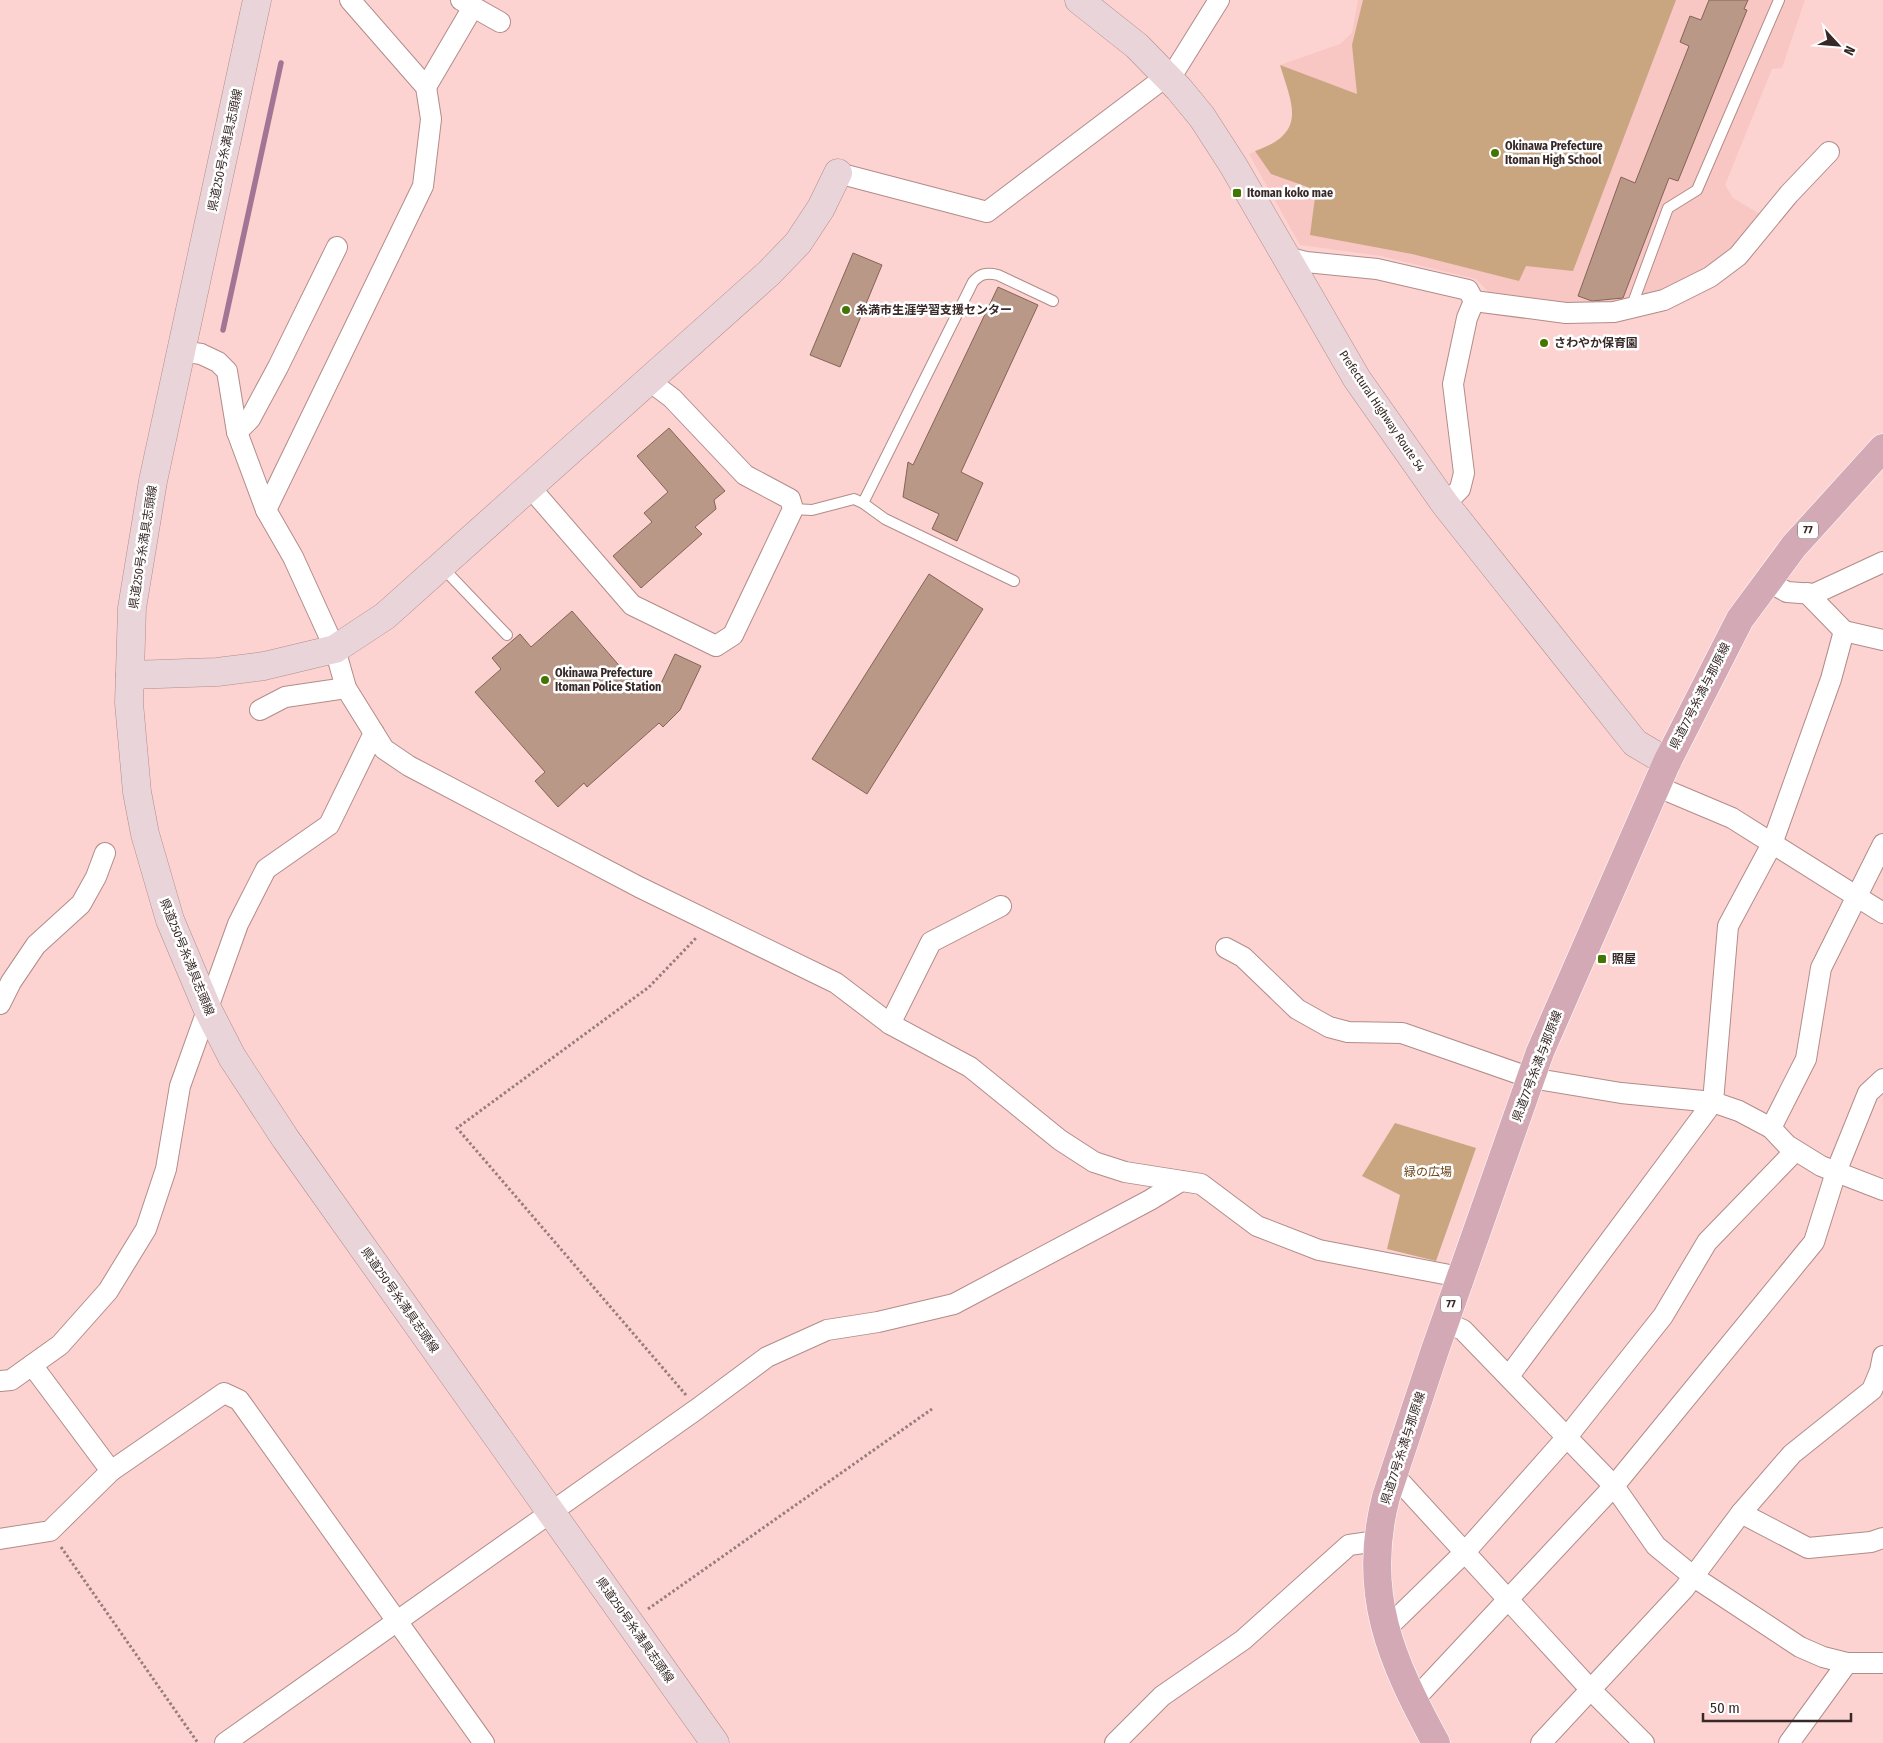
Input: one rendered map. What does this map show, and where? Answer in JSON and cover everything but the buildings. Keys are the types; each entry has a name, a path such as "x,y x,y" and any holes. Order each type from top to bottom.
{"main road":[{"name":"県道250号糸満具志頭線","path":"257,0 153,481 132,608 129,703 136,782 145,834 170,920 208,1010 232,1057 285,1138 715,1743"},
{"name":"Prefectural Highway Route 54","path":"1079,0 1137,46 1167,76 1202,117 1357,379 1445,504 1635,743 1667,762"},
{"path":"130,674 217,672 264,666 335,649 359,635 385,616 769,273 798,243 821,208 838,173"},
{"name":"県道77号糸満与那原線","path":"1436,1743 1413,1701 1385,1630 1379,1601 1376,1570 1377,1541 1393,1474 1460,1277 1531,1078 1558,1010 1656,786 1721,654 1740,619 1794,546 1883,448"}],"street":[{"path":"266,510 423,186 431,119 426,87 350,0"},
{"path":"838,173 987,212 1176,69 1219,0"},
{"path":"426,87 467,4 500,22"},
{"path":"1474,301 1505,307 1566,313 1614,312 1664,300 1710,277 1738,256 1789,194 1829,152"},
{"path":"237,432 250,419 274,376 337,247"},
{"path":"1286,257 1306,262 1377,269 1468,290 1474,301"},
{"path":"1445,504 1460,489 1464,474 1452,384 1467,318 1474,301"},
{"path":"181,351 201,354 218,362 227,371 237,432 266,510 294,557 335,649 346,688 384,749 409,766 710,923 836,983 890,1024 970,1067 1060,1140 1094,1162 1124,1172 1201,1184 1257,1226 1319,1250 1460,1277"},
{"path":"529,486 632,605 716,646 733,635 793,508 790,499 745,475 672,398 648,380"},
{"path":"1767,581 1787,592 1814,594 1883,562"},
{"path":"1807,593 1844,631 1883,640"},
{"path":"1508,1376 1713,1102 1728,926 1772,844 1831,679 1844,631"},
{"path":"260,710 285,698 346,688"},
{"path":"0,1381 11,1380 60,1345 108,1291 146,1229 166,1169 180,1086 238,924 266,869 329,825 374,733"},
{"path":"1656,786 1732,818 1883,913"},
{"path":"1771,1128 1806,1059 1821,968 1883,844"},
{"path":"0,1004 11,982 36,945 81,904 96,877 105,853"},
{"path":"890,1024 931,942 1001,906"},
{"path":"1226,948 1243,958 1297,1009 1329,1028 1348,1032 1402,1033 1531,1078 1621,1093 1713,1102 1739,1111 1771,1128 1787,1146 1821,1166 1883,1190"},
{"path":"1413,1701 1614,1486 1814,1242 1836,1172 1868,1093 1883,1079"},
{"path":"1385,1630 1465,1552 1567,1436 1663,1316 1708,1242 1795,1150"},
{"path":"225,1743 551,1513 767,1357 827,1330 878,1322 954,1304 1150,1200 1181,1181"},
{"path":"1445,1322 1463,1330 1567,1436 1614,1486 1656,1546 1694,1577 1800,1647 1823,1657 1847,1663 1883,1664"},
{"path":"1541,1743 1694,1577 1741,1513 1792,1454 1878,1390 1883,1356"},
{"path":"32,1365 111,1471"},
{"path":"0,1538 50,1531 111,1471 224,1393 239,1400 484,1743"},
{"path":"1393,1474 1591,1690 1644,1743"},
{"path":"1741,1513 1808,1548 1871,1542 1883,1538"},
{"path":"1115,1743 1162,1696 1243,1640 1350,1545 1377,1541"},
{"path":"1788,1743 1847,1663"}],"lane":[{"path":"1631,308 1668,208 1697,190 1779,0"},
{"path":"863,504 972,282 980,274 990,273 1053,301"},
{"path":"793,508 812,510 854,499 885,519 1014,581"},
{"path":"441,566 507,635"}],"path":[{"path":"697,1409 457,1128 649,987 710,923"},
{"path":"630,1623 932,1409"},
{"path":"50,1531 198,1743"}],"shaded area":[{"name":"Okinawa Prefecture Itoman High School","path":"1358,0 1805,0 1782,68 1772,69 1725,185 1733,198 1763,216 1728,258 1660,296 1622,304 1573,306 1493,297 1476,279 1381,256 1300,245 1249,154 1276,144 1293,122 1293,106 1280,65 1340,44 1352,33"}],"green space":[{"name":"Okinawa Prefecture Itoman High School","path":"1363,0 1676,0 1573,271 1526,266 1519,281 1412,254 1310,235 1316,190 1271,174 1255,151 1272,144 1283,136 1289,127 1292,117 1292,106 1280,65 1357,94 1352,45"},
{"name":"緑の広場","path":"1395,1123 1476,1148 1436,1261 1387,1249 1400,1195 1362,1176"}],"waterway":[{"path":"223,330 281,63"}],"place":[{"name":"Okinawa Prefecture Itoman High School","path":"1495,153"},
{"name":"Itoman koko mae","path":"1237,193"},
{"name":"糸満市生涯学習支援センター","path":"846,310"},
{"name":"さわやか保育園","path":"1544,343"},
{"name":"Okinawa Prefecture Itoman Police Station","path":"545,680"},
{"name":"照屋","path":"1602,959"}]}
